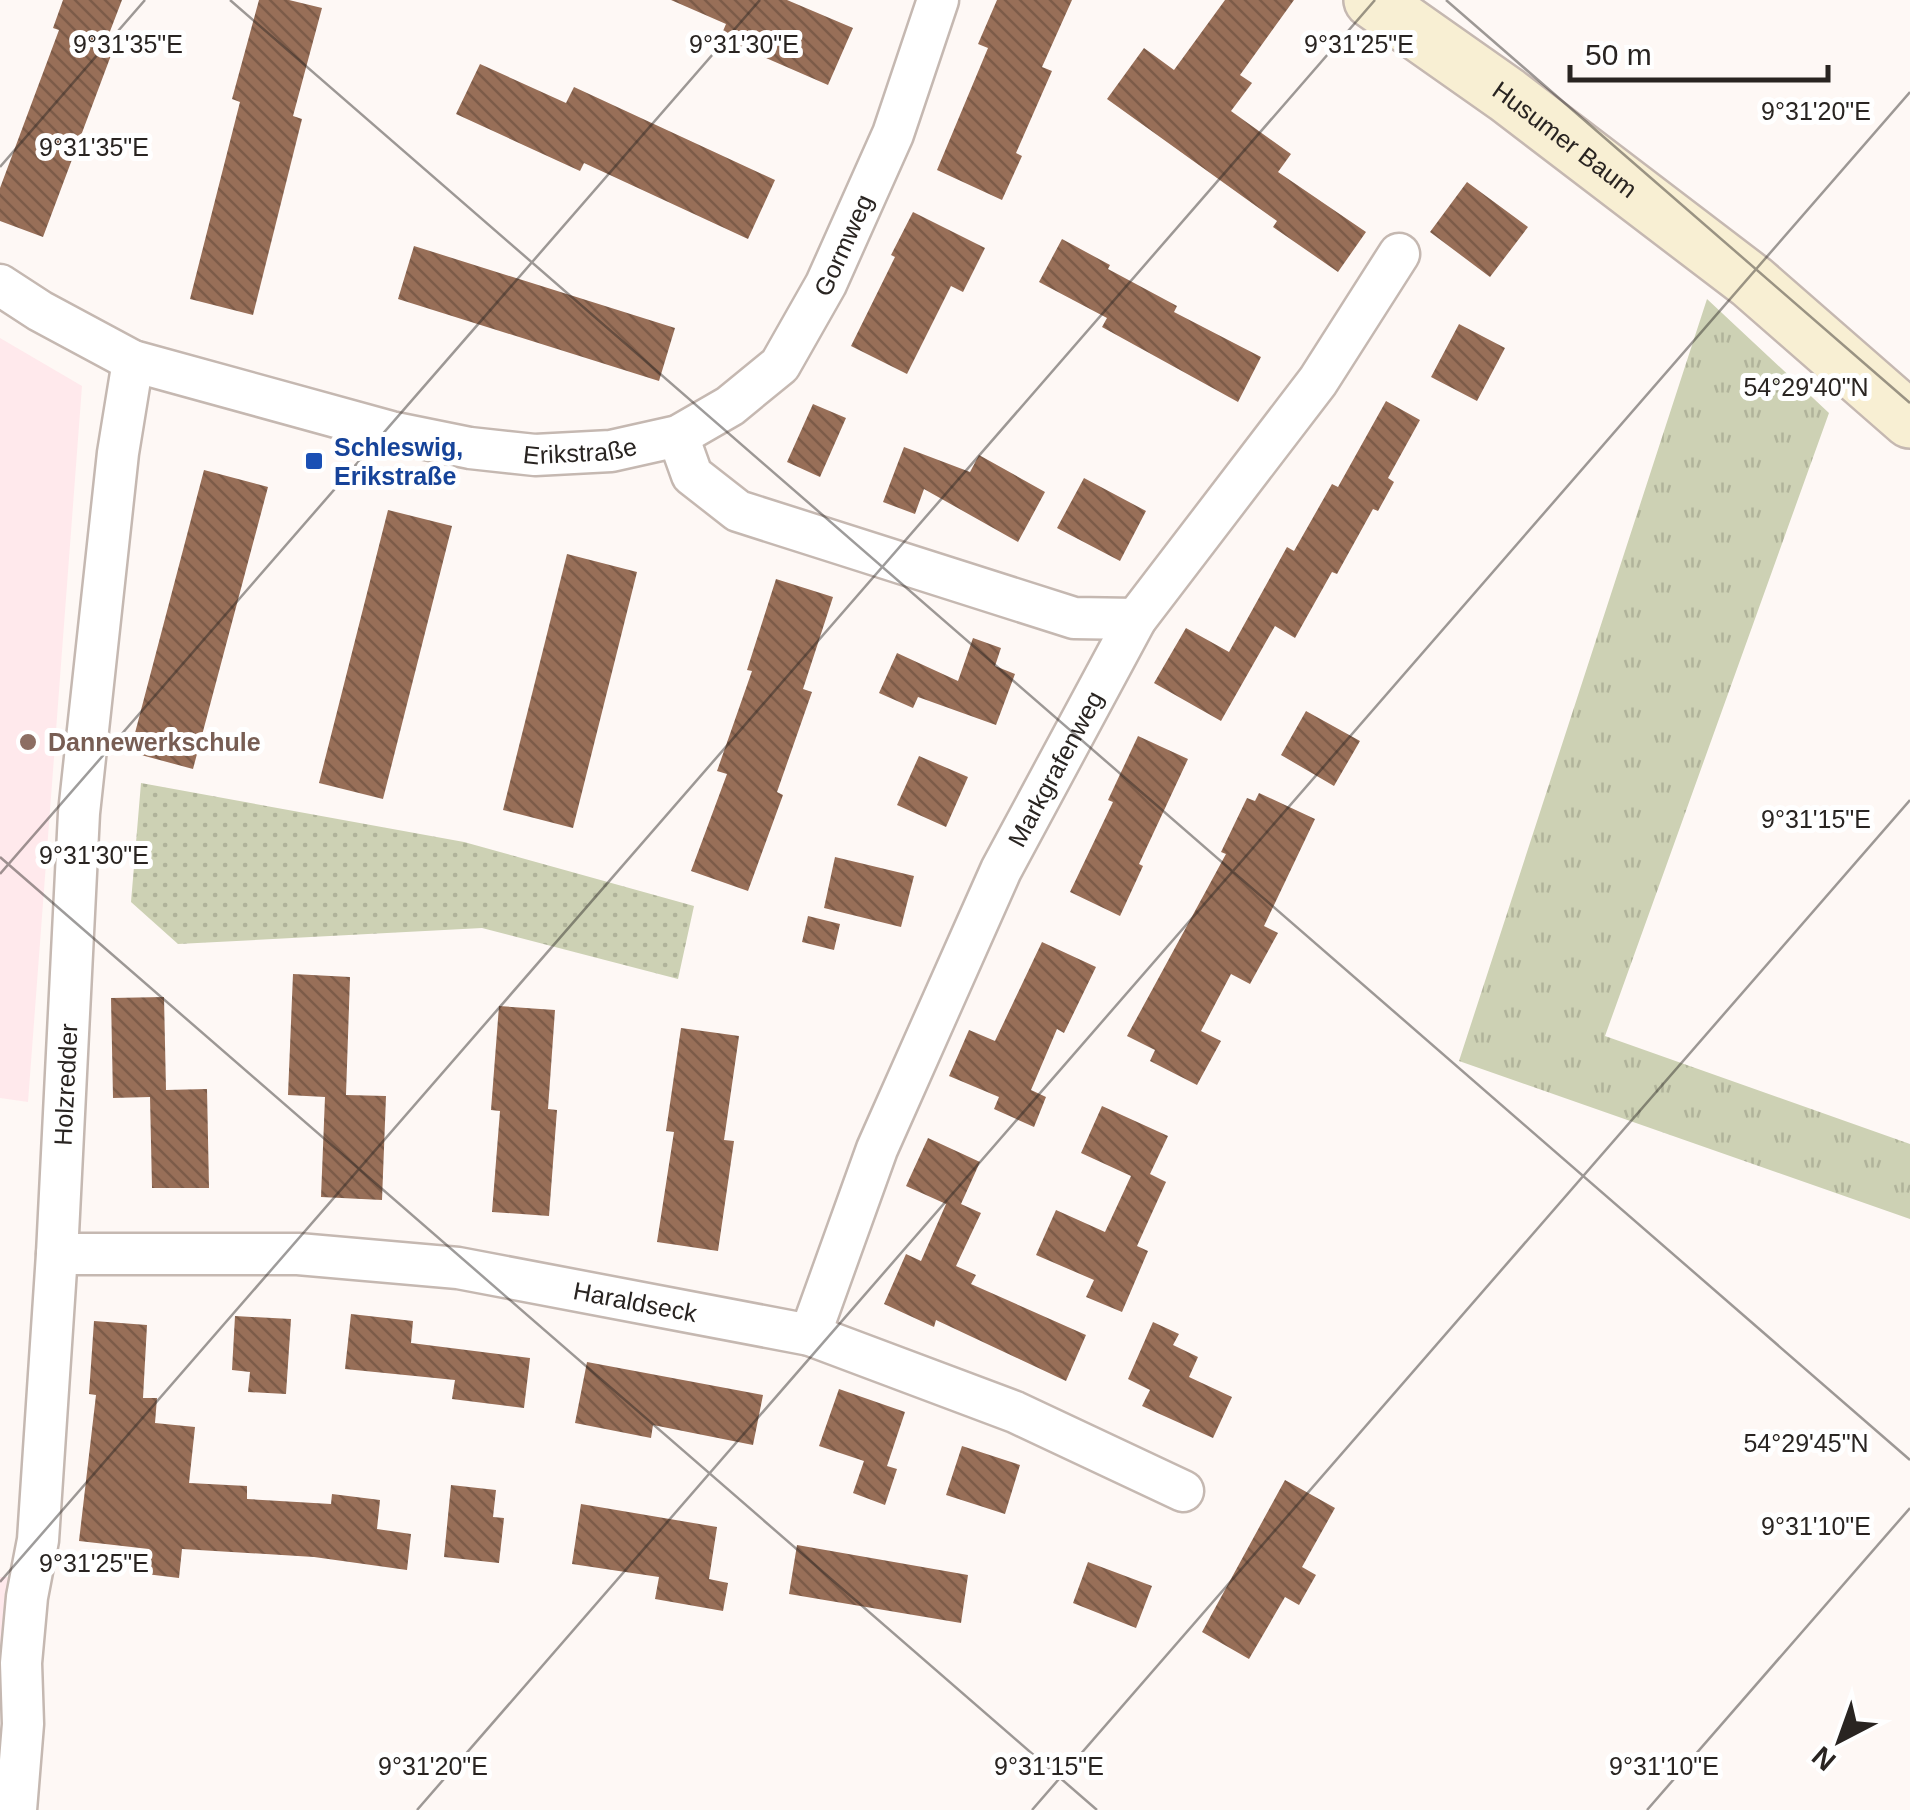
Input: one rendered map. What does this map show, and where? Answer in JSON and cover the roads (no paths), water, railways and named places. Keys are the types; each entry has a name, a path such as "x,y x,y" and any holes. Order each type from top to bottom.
{"street":[{"name":"Gormweg","path":"678,436 730,406 780,365 826,284 893,134 938,0"},
{"name":"Husumer Baum","path":"1372,0 1507,95 1752,282 1910,420"},
{"name":"Markgrafenweg","path":"810,1335 877,1148 1001,870 1136,619 1318,381 1398,254"},
{"name":"Erikstraße","path":"0,286 133,360 391,432 470,448 535,455 611,451 678,436"},
{"name":"Holzredder","path":"16,1810 23,1724 21,1663 27,1597 38,1540 57,1254 78,813 118,453 133,360"},
{"path":"678,436 692,475 738,511 1074,618 1136,619"},
{"name":"Haraldseck","path":"57,1254 298,1254 458,1268 810,1335 1016,1412 1183,1491"}],"place":[{"name":"Schleswig, Erikstraße","path":"314,461"},
{"name":"Dannewerkschule","path":"28,742"}]}
